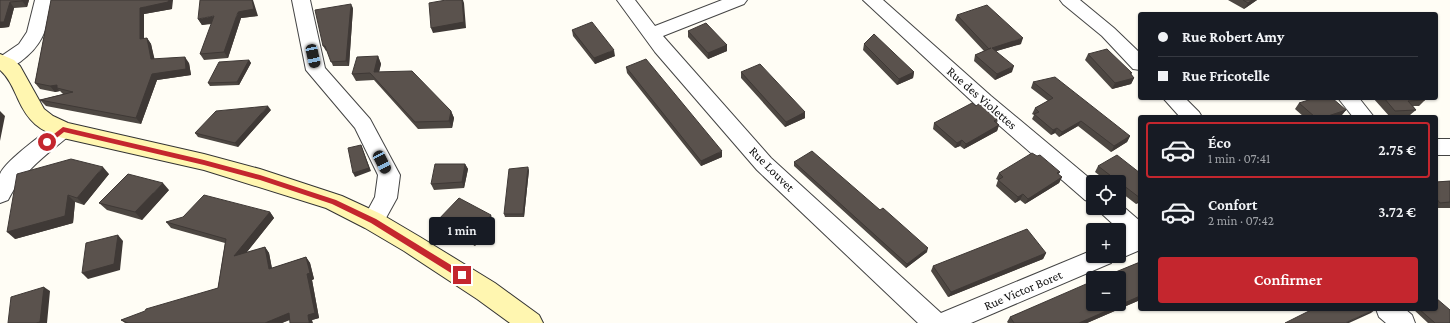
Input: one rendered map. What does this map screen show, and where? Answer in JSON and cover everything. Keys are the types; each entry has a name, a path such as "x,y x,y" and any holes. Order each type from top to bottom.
{"street":[{"path":"44,0 36,33 26,48 2,62 14,71 36,114 45,121 63,130 204,162 334,202 374,221 486,291 530,323"},
{"path":"300,0 316,70 363,124 389,175 386,198 374,221"},
{"name":"Rue Louvet","path":"626,0 651,34 764,164 935,323"},
{"path":"651,34 738,0"},
{"name":"Rue des Violettes","path":"872,0 984,101 1086,188"},
{"path":"1069,0 1108,32 1138,62"},
{"path":"1175,100 1190,115"},
{"path":"1350,100 1362,115"},
{"path":"0,194 7,179 22,163 63,130"},
{"path":"1438,147 1450,147"},
{"path":"1118,215 1138,232"},
{"path":"1126,246 1138,241"},
{"name":"Rue Victor Boret","path":"944,323 1086,263"},
{"path":"1390,311 1403,323"}],"building":[{"path":"0,0 22,0 10,2 4,22 0,22"},
{"path":"51,0 169,0 168,2 140,8 140,39 147,38 151,59 185,57 186,69 152,74 136,118 40,100 73,92 57,88 57,85 50,86 35,83"},
{"path":"200,0 252,0 254,9 238,12 224,52 200,54 214,16 198,19"},
{"path":"446,0 462,0 464,22 431,28 429,3"},
{"path":"1243,0 1252,0 1248,3"},
{"path":"351,4 346,61 331,62 325,46 323,46 315,10"},
{"path":"987,5 1023,38 992,48 1014,66 997,74 975,55 989,49 957,15"},
{"path":"592,22 614,50 594,58 572,30"},
{"path":"706,23 727,45 708,53 688,31"},
{"path":"874,34 914,72 899,79 864,44"},
{"path":"1107,49 1132,73 1130,73 1134,78 1115,83 1088,54"},
{"path":"378,56 374,72 412,71 451,111 449,121 415,122 370,73 352,74 357,57"},
{"path":"646,59 722,151 701,161 626,67"},
{"path":"249,60 237,82 208,83 219,62"},
{"path":"760,64 805,112 786,122 741,72"},
{"path":"1055,77 1130,136 1114,146 1081,121 1062,132 1057,128 1053,130 1034,114 1039,112 1035,108 1053,98 1033,82"},
{"path":"1309,100 1334,100 1346,110 1331,115 1313,115 1299,103"},
{"path":"1386,100 1425,100 1408,101 1416,110 1395,111"},
{"path":"972,103 976,106 980,103 998,119 994,121 999,125 966,144 962,140 957,143 934,123"},
{"path":"268,106 235,143 195,133 216,111"},
{"path":"361,145 369,168 353,173 348,148"},
{"path":"812,151 880,210 883,208 928,248 907,264 794,162"},
{"path":"1032,153 1037,156 1040,155 1060,172 1057,173 1062,177 1028,199 1023,194 1018,197 998,180 1003,177 999,173"},
{"path":"1117,155 1138,171 1138,196 1126,187 1126,175 1110,175 1098,166"},
{"path":"71,159 103,167 77,198 68,195 65,216 7,232 17,174"},
{"path":"435,164 465,164 462,182 431,184"},
{"path":"528,167 523,214 504,214 509,169"},
{"path":"128,174 163,183 135,212 99,203"},
{"path":"1450,181 1450,202 1440,203 1438,200 1438,182"},
{"path":"204,195 270,212 234,256 265,247 269,269 306,257 310,273 307,274 315,313 308,315 309,323 290,323 289,313 265,323 128,323 121,320 145,311 146,309 218,288 226,239 166,222 183,217"},
{"path":"459,198 491,215 473,242 436,222"},
{"path":"1027,229 1046,253 951,292 933,266"},
{"path":"118,235 114,264 82,273 86,243"},
{"path":"1138,263 1138,297 1126,302 1126,271 1118,271"},
{"path":"1086,284 1086,311 1106,311 1079,323 1014,323 1010,317"},
{"path":"44,287 40,322 8,323 11,297"},
{"path":"1438,300 1450,310 1450,323 1435,323 1421,311 1438,311"},
{"path":"1309,311 1372,311 1345,323 1285,323"}],"route":[{"path":"47,142 63,130 204,162 260,178 334,202 374,221 462,275"}]}
